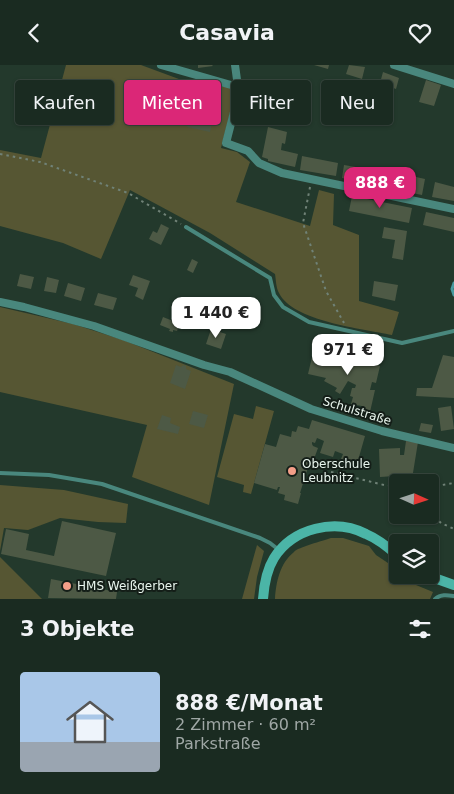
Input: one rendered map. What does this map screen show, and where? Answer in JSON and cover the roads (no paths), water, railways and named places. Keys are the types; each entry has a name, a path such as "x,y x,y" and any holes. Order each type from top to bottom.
{"main road":[{"path":"263,599 266,578 270,567 280,551 300,534 326,526 337,526 366,533 389,548"},
{"path":"439,580 454,585"}],"street":[{"path":"161,65 231,85"},
{"path":"235,65 237,80"},
{"path":"394,65 454,84"},
{"path":"231,125 226,143 248,151 259,163 282,173 454,209"},
{"name":"Schulstraße","path":"0,303 24,307 94,326 204,365 230,372 311,409 382,431 454,448"}],"lane":[{"path":"186,227 270,278 274,295 282,307 309,322 402,343 454,331"},
{"path":"0,473 49,475 102,484 260,538 280,551"},
{"path":"435,599 439,596 454,596"}],"waterway":[{"path":"454,283 452,289 454,295"}],"place":[{"name":"Oberschule Leubnitz","path":"292,471"},
{"name":"HMS Weißgerber","path":"67,586"}]}
